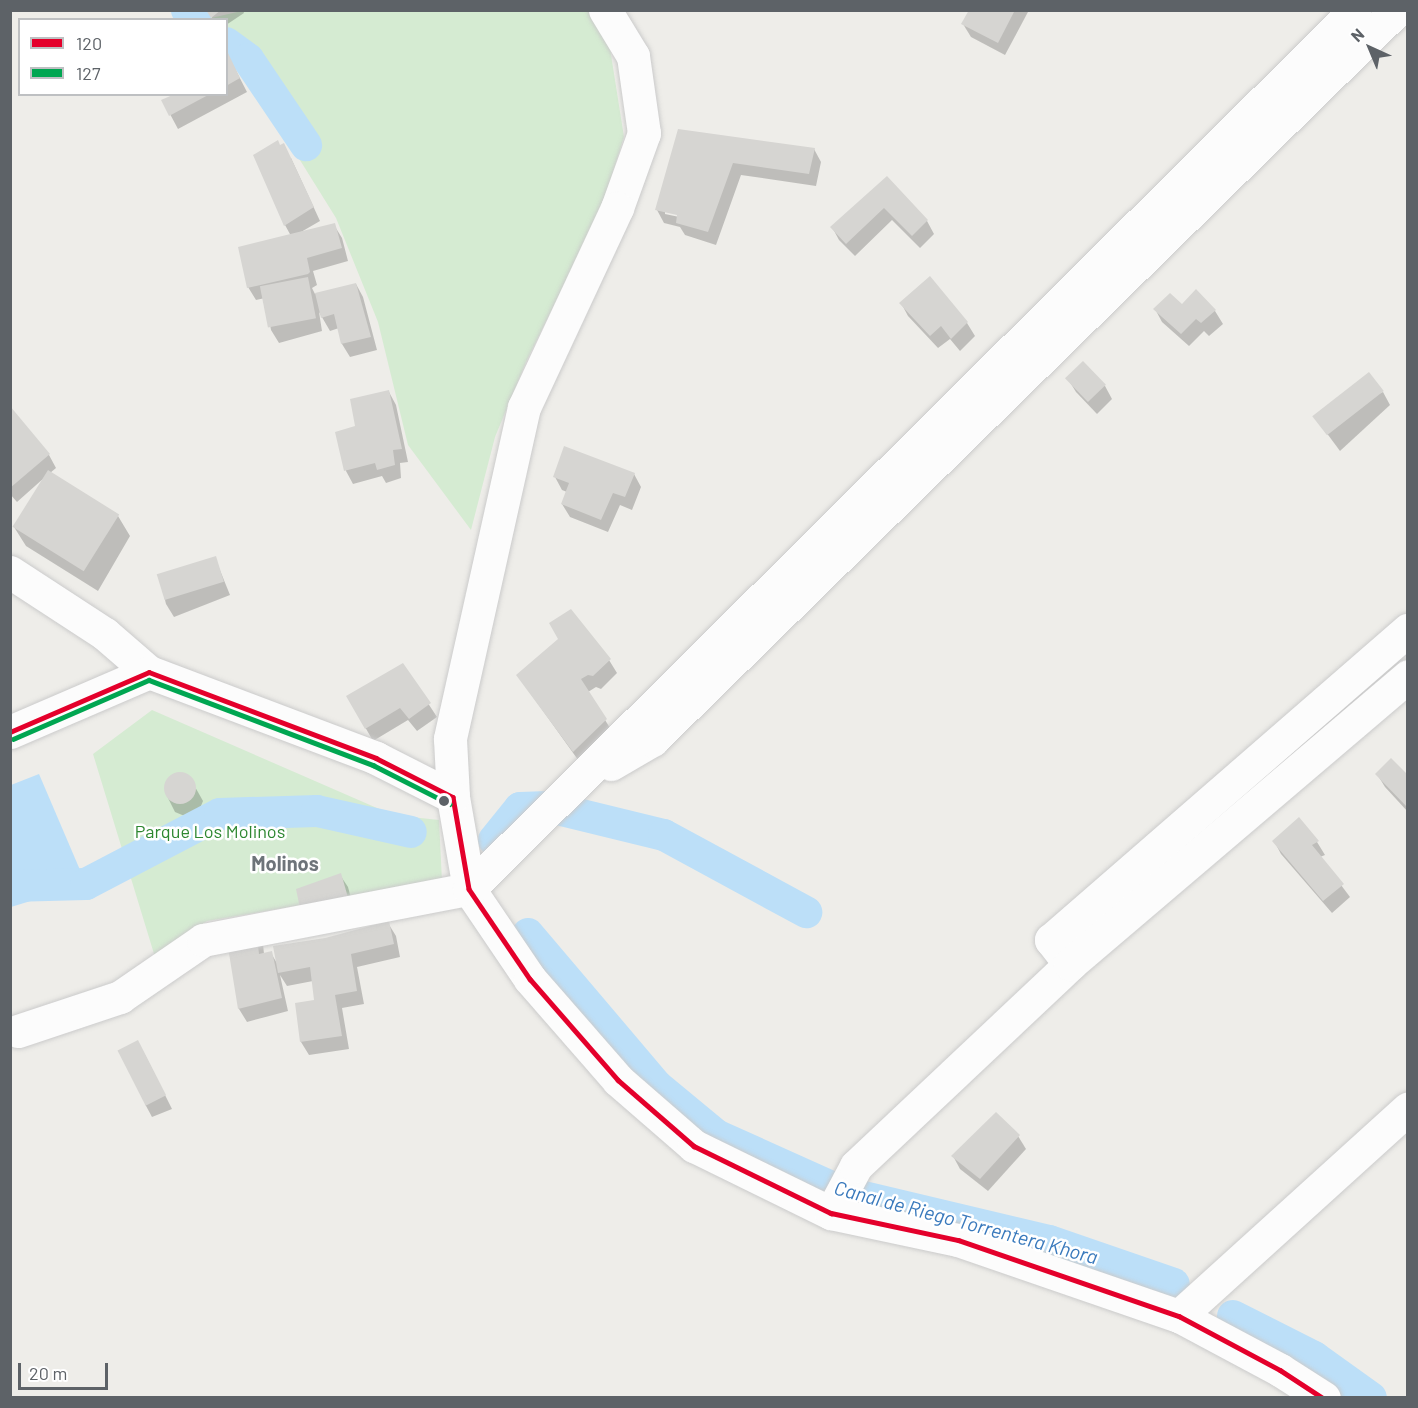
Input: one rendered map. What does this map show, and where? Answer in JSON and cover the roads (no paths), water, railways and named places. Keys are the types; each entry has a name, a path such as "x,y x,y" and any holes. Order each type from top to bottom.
{"street":[{"path":"605,10 633,56 644,133 617,208 524,407 450,739 453,797 469,889 530,979 618,1080 694,1146 831,1213 958,1240 1179,1316 1280,1370 1324,1398"},
{"path":"18,1031 120,997 203,940 469,889 563,793 1355,10"},
{"path":"563,793 652,740 1397,10"},
{"path":"10,572 105,634 149,672 376,758 453,797"},
{"path":"1070,964 1051,940 1407,630"},
{"path":"10,732 149,672"},
{"path":"831,1213 856,1166 1070,964 1407,676"},
{"path":"1179,1316 1407,1108"}],"water":[{"path":"39,774 86,884 11,907 11,785"}],"waterway":[{"name":"Canal de Riego Torrentera Khora","path":"187,10 193,18"},
{"name":"Canal de Riego Torrentera Khora","path":"228,44 248,59 306,145"},
{"path":"494,840 520,808 549,807 664,835 806,912"},
{"name":"Canal de Riego Torrentera Khora","path":"10,886 86,884 220,814 317,811 411,832"},
{"name":"Canal de Riego Torrentera Khora","path":"528,934 657,1086 716,1135 843,1192 1049,1241 1174,1284"},
{"name":"Canal de Riego Torrentera Khora","path":"1233,1316 1314,1357 1371,1398"}],"district":[{"name":"Molinos","path":"285,863"}],"park label":[{"name":"Parque Los Molinos","path":"210,831"}]}
